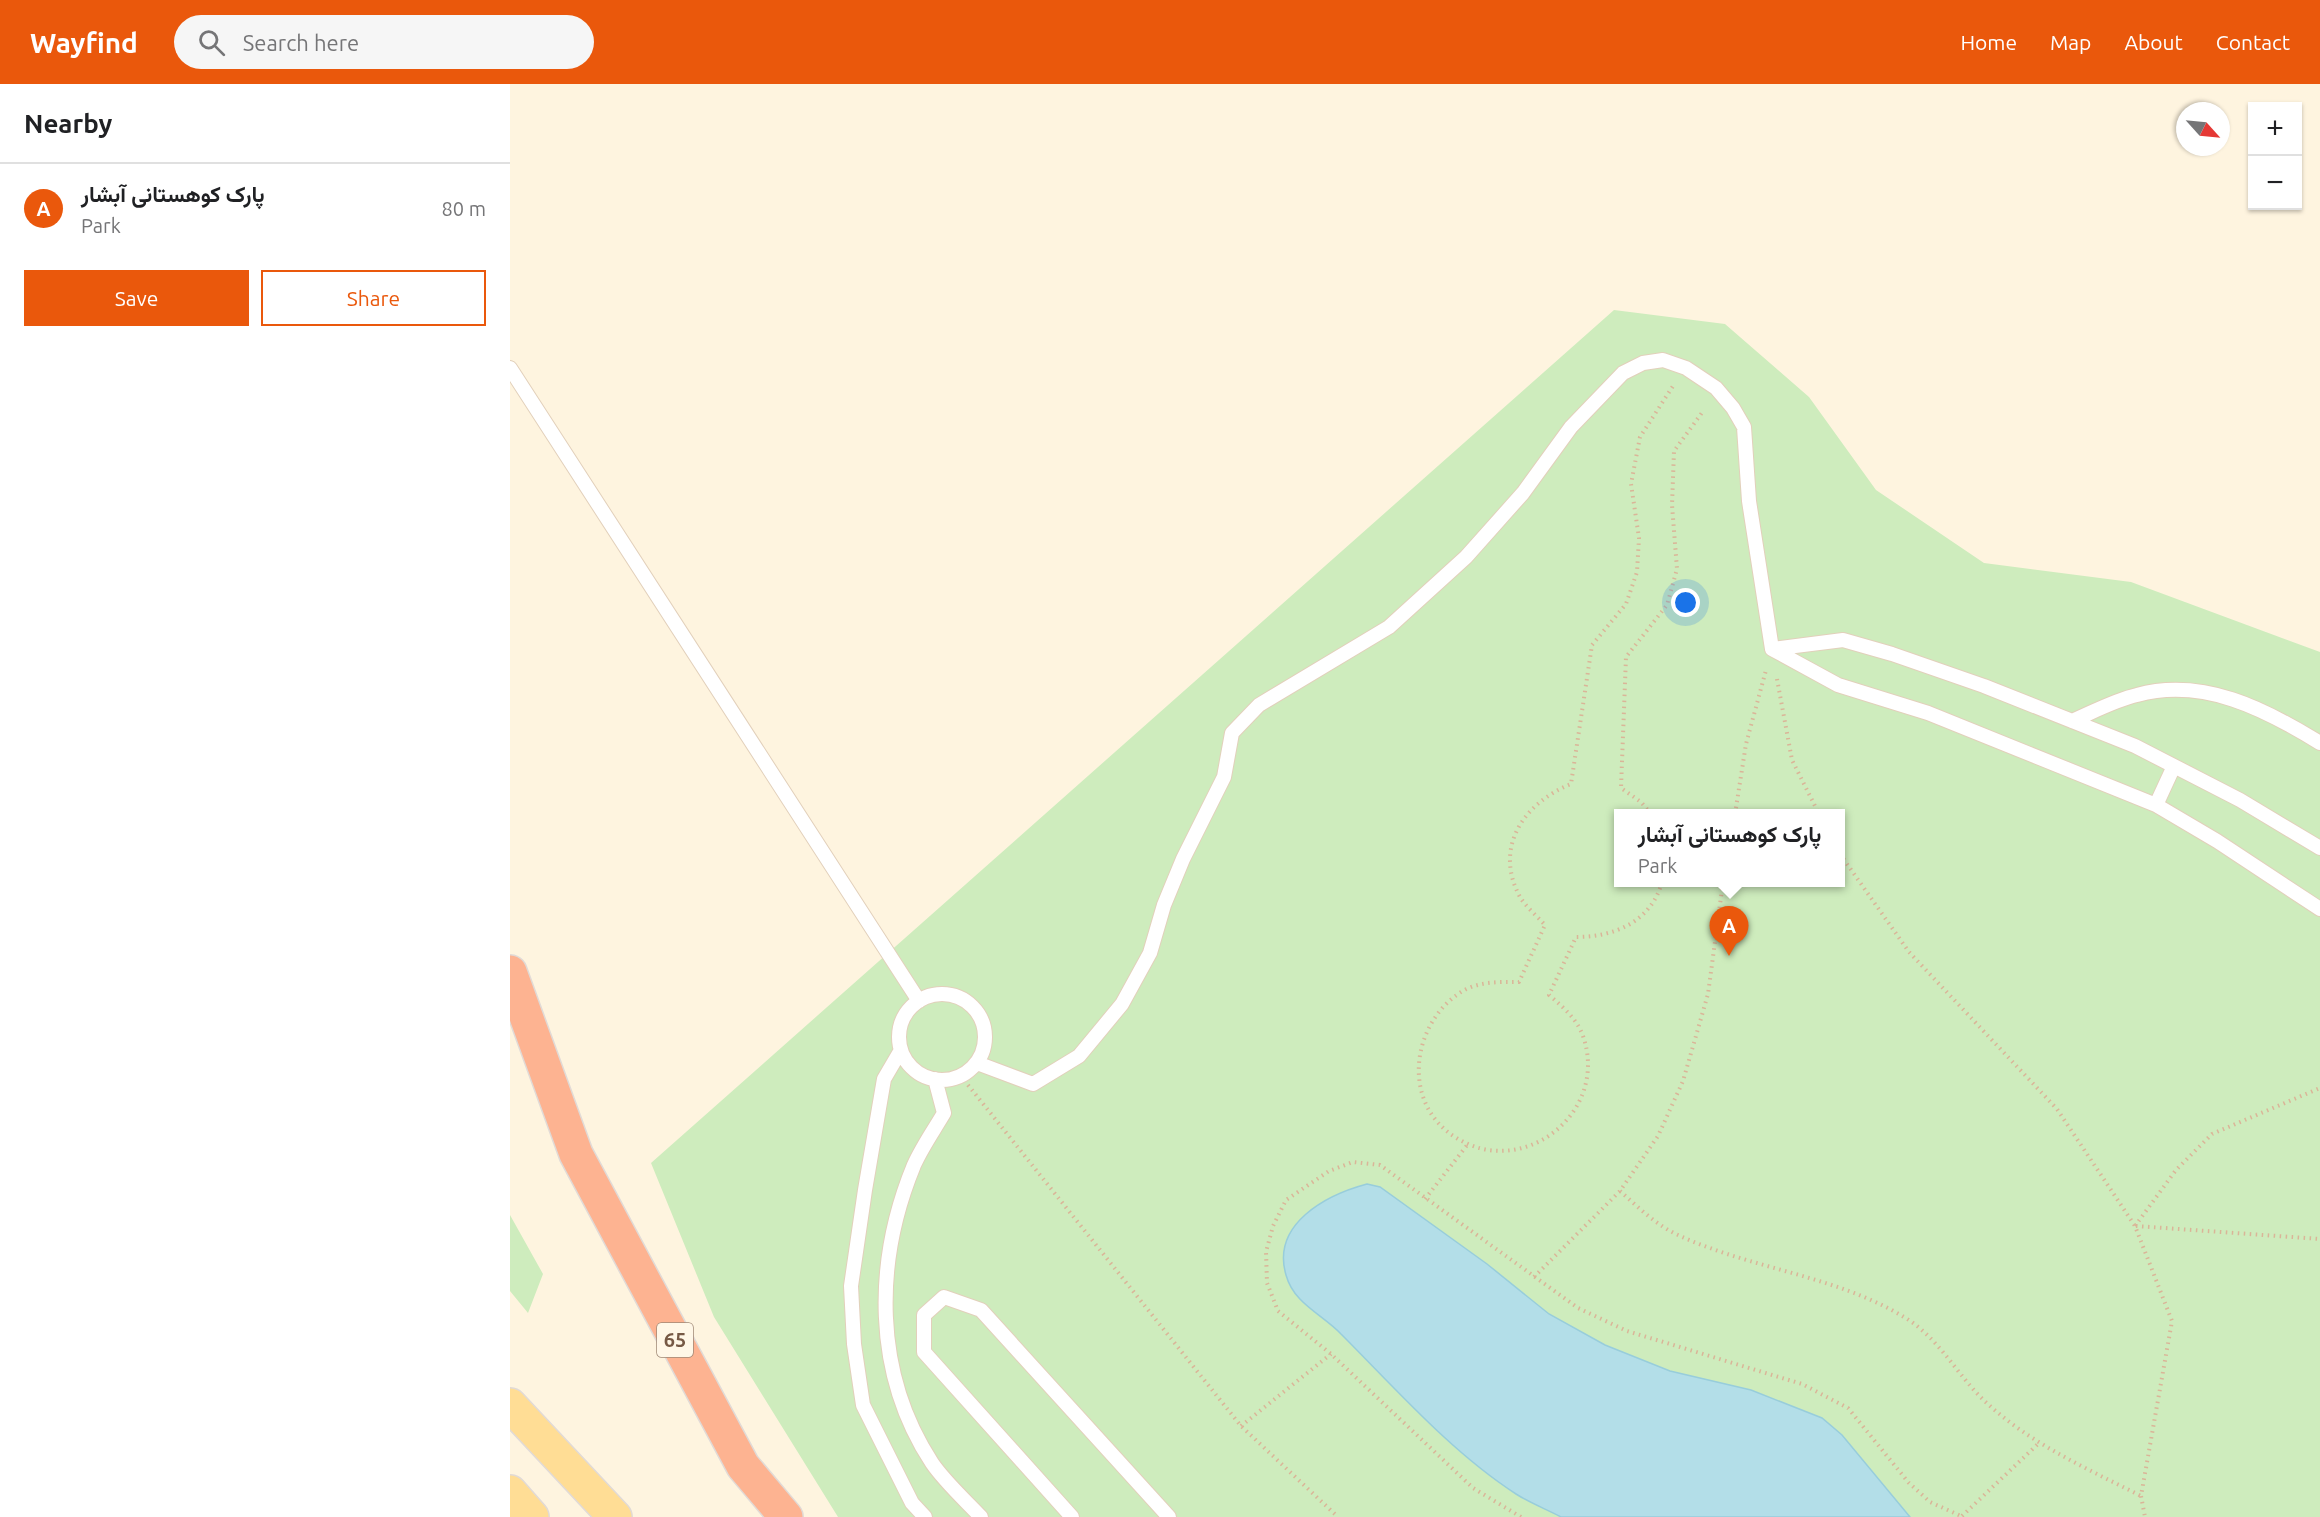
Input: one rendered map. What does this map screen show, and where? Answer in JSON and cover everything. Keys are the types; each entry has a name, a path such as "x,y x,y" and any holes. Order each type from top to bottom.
{"highway":[{"name":"65","path":"510,972 576,1154 742,1466 786,1517"}],"main road":[{"path":"510,1405 615,1517"},
{"path":"510,1492 532,1517"}],"lane":[{"path":"977,1063 1032,1084 1079,1056 1122,1004 1149,953 1164,905 1183,859 1224,777 1232,733 1259,705 1389,627 1466,557 1523,493 1571,427 1623,373 1643,363 1663,360 1686,368 1716,388 1734,408 1744,427 1749,501 1772,649"},
{"path":"510,368 919,1001"},
{"path":"1772,649 1843,640 1892,654 2135,746 2240,800 2320,848"},
{"path":"1772,649 1838,685 1928,713 2156,805 2217,841 2320,909"},
{"path":"2072,721 2136,695 2159,691 2189,692 2227,696 2278,717 2320,743"},
{"path":"2156,805 2174,766"},
{"path":"948,994 962,999 974,1008 981,1020 985,1034 983,1049 977,1063 961,1075 948,1079 935,1079 914,1070 901,1050 899,1036 902,1022 909,1010 919,1001 933,995 948,994"},
{"path":"901,1050 884,1079 851,1286 854,1344 863,1405 907,1494 925,1517"},
{"path":"935,1079 944,1113 915,1164 895,1225 884,1278 886,1342 900,1403 932,1464 981,1517"},
{"path":"1072,1517 924,1352 924,1315 944,1298 981,1310 1169,1517"}],"path":[{"path":"1661,887 1645,914 1625,929 1601,937 1576,937 1549,995 1569,1012 1583,1036 1588,1062 1585,1089 1574,1114 1555,1134 1532,1147 1505,1152 1479,1149 1454,1137 1433,1117 1421,1091 1417,1062 1424,1034 1439,1009 1463,991 1490,982 1519,982 1545,925 1521,899 1512,877 1513,845 1517,829 1530,809 1549,793 1571,784 1592,645 1626,604 1637,572 1640,538 1631,484 1640,437 1686,368"},
{"path":"1647,809 1621,788 1626,657 1667,605 1677,569 1672,505 1674,451 1698,419 1716,388"},
{"path":"1736,809 1746,744 1772,649"},
{"path":"1772,649 1792,760 1817,809"},
{"path":"1845,861 1909,952 2057,1109 2135,1226 2172,1321 2141,1496 2145,1517"},
{"path":"1534,1277 1620,1191 1658,1136 1683,1081 1708,994 1722,887"},
{"path":"961,1075 1241,1426 1338,1517"},
{"path":"2135,1226 2176,1170 2212,1134 2320,1088"},
{"path":"1425,1199 1468,1144"},
{"path":"1521,1517 1473,1488 1331,1354 1278,1311 1267,1283 1266,1252 1273,1226 1286,1200 1329,1171 1353,1162 1380,1165 1578,1308 1627,1331 1802,1384 1848,1408 1909,1483 1930,1502 1962,1516 2038,1443"},
{"path":"1620,1191 1645,1214 1676,1235 1731,1255 1852,1292 1906,1318 1948,1356 1988,1404 2038,1443 2141,1496"},
{"path":"2135,1226 2320,1239"},
{"path":"1241,1426 1331,1354"}],"green space":[{"path":"1614,310 1725,324 1809,397 1876,490 1984,563 2131,582 2320,652 2320,1517 838,1517 714,1317 651,1163"},
{"path":"510,1215 543,1274 528,1313 510,1291"}],"water":[{"path":"1367,1184 1380,1187 1487,1264 1549,1314 1605,1345 1670,1371 1751,1390 1822,1418 1842,1435 1910,1517 1561,1517 1516,1494 1446,1439 1334,1327 1309,1308 1295,1294 1290,1285 1283,1257 1294,1227 1319,1204"}],"place":[{"name":"پارک کوهستانی آبشار","path":"1729,956"}]}
